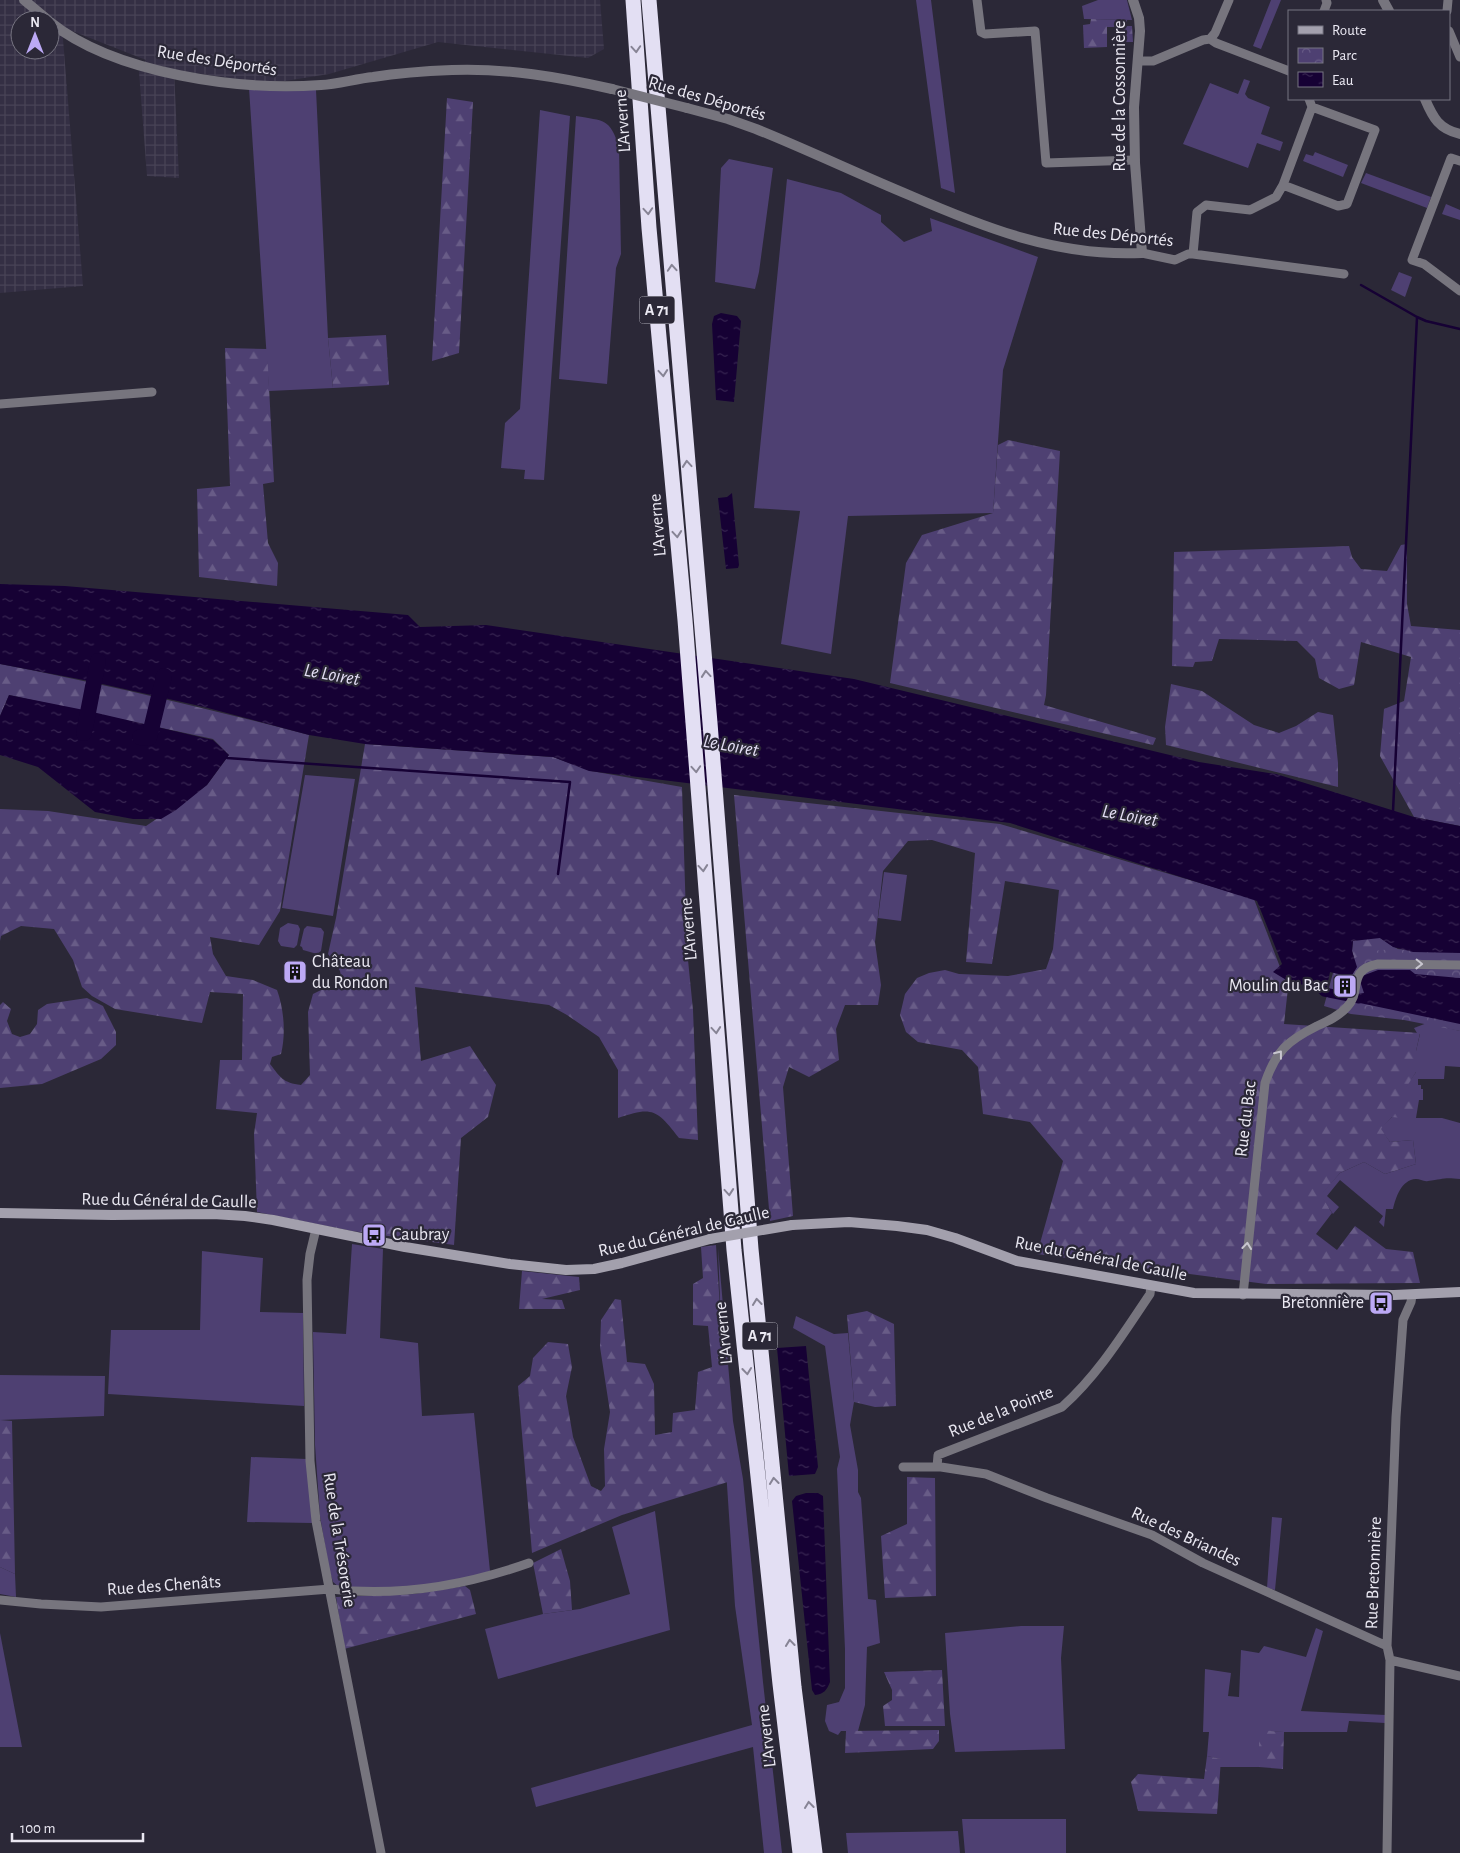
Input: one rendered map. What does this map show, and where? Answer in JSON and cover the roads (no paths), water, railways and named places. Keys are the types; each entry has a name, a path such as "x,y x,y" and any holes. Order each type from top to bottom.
{"highway":[{"name":"L'Arverne","path":"633,0 649,228 685,620 734,1250 800,1853"},
{"name":"L'Arverne","path":"649,0 718,818 733,1032 752,1258 794,1687 815,1853"}],"main road":[{"name":"Rue du Général de Gaulle","path":"0,1213 112,1216 213,1214 273,1220 405,1247 566,1270 594,1269 710,1239 792,1225 848,1222 927,1230 955,1238 1017,1261 1194,1293 1243,1295 1412,1295 1460,1292"}],"street":[{"name":"Rue des Déportés","path":"24,0 36,10"},
{"path":"976,0 981,32 985,34 1035,31 1046,163 1135,160"},
{"name":"Rue de la Cossonnière","path":"1133,0 1140,31 1134,107 1135,160 1142,253"},
{"path":"1210,40 1215,33 1229,0"},
{"name":"Rue des Déportés","path":"60,29 86,44 126,61 187,76 247,85 282,87 323,85 372,77 450,70 533,73 566,78 728,119 771,135 953,214 1045,245 1085,252 1142,253 1175,260 1188,254 1193,254 1344,274"},
{"path":"1450,33 1460,57"},
{"path":"1138,61 1153,61 1203,40 1210,40 1288,71"},
{"path":"1426,100 1435,120 1448,131 1460,134"},
{"path":"1193,254 1197,212 1206,205 1250,210 1276,197 1283,185 1310,103 1375,130 1347,204 1338,206 1283,185"},
{"path":"1460,161 1451,158 1412,260 1424,264 1460,291"},
{"path":"0,404 152,392"},
{"name":"Rue du Bac","path":"1243,1295 1265,1083 1270,1067 1277,1056 1291,1040 1343,1011 1351,1002 1357,977 1364,968 1378,964 1460,966"},
{"name":"Rue de la Trésorerie","path":"316,1229 310,1254 307,1280 310,1460 316,1521 381,1853"},
{"name":"Rue de la Pointe","path":"937,1467 938,1455 1062,1407 1079,1392 1098,1370 1150,1294 1151,1286"},
{"name":"Rue Bretonnière","path":"1387,1853 1390,1660 1387,1646 1396,1417 1403,1320 1412,1295"},
{"path":"903,1467 937,1467"},
{"name":"Rue des Briandes","path":"937,1467 986,1474 1152,1535 1203,1563 1387,1646"},
{"path":"330,1589 355,1592 396,1592 434,1588 470,1581 529,1563"},
{"name":"Rue des Chenâts","path":"0,1600 101,1607 330,1589"},
{"path":"1390,1660 1460,1676"}],"water":[{"path":"721,313 737,316 741,321 734,402 716,400 712,324 714,316"},
{"path":"732,493 739,565 738,568 726,569 718,498 727,497"},
{"name":"Le Loiret","path":"0,584 65,586 408,615 420,627 486,625 854,679 1199,762 1276,774 1414,817 1460,826 1460,953 1413,952 1393,947 1380,938 1353,941 1352,951 1357,967 1351,977 1330,972 1326,991 1288,981 1273,972 1282,964 1257,901 1010,823 589,771 553,757 365,744 309,735 204,707 89,681 0,664"},
{"path":"9,695 84,710 213,740 229,755 207,785 176,810 161,819 133,819 95,812 38,767 0,755 0,716"},
{"path":"1378,970 1410,970 1415,974 1460,978 1460,1024 1355,1002 1357,994 1364,993 1360,981 1362,976"},
{"path":"806,1346 818,1467 815,1474 789,1476 777,1348"},
{"path":"806,1493 818,1493 823,1496 830,1682 825,1691 815,1695 812,1690 792,1501 796,1496"}],"waterway":[{"path":"1361,285 1417,317 1460,329"},
{"path":"1393,811 1417,317"},
{"path":"84,733 98,661"},
{"path":"140,737 149,738 164,676"},
{"path":"227,758 570,782 558,874"},
{"path":"1322,990 1359,999"}],"place":[{"name":"Château du Rondon","path":"295,972"},
{"name":"Moulin du Bac","path":"1345,986"},
{"name":"Caubray","path":"374,1235"},
{"name":"Bretonnière","path":"1381,1303"}]}
